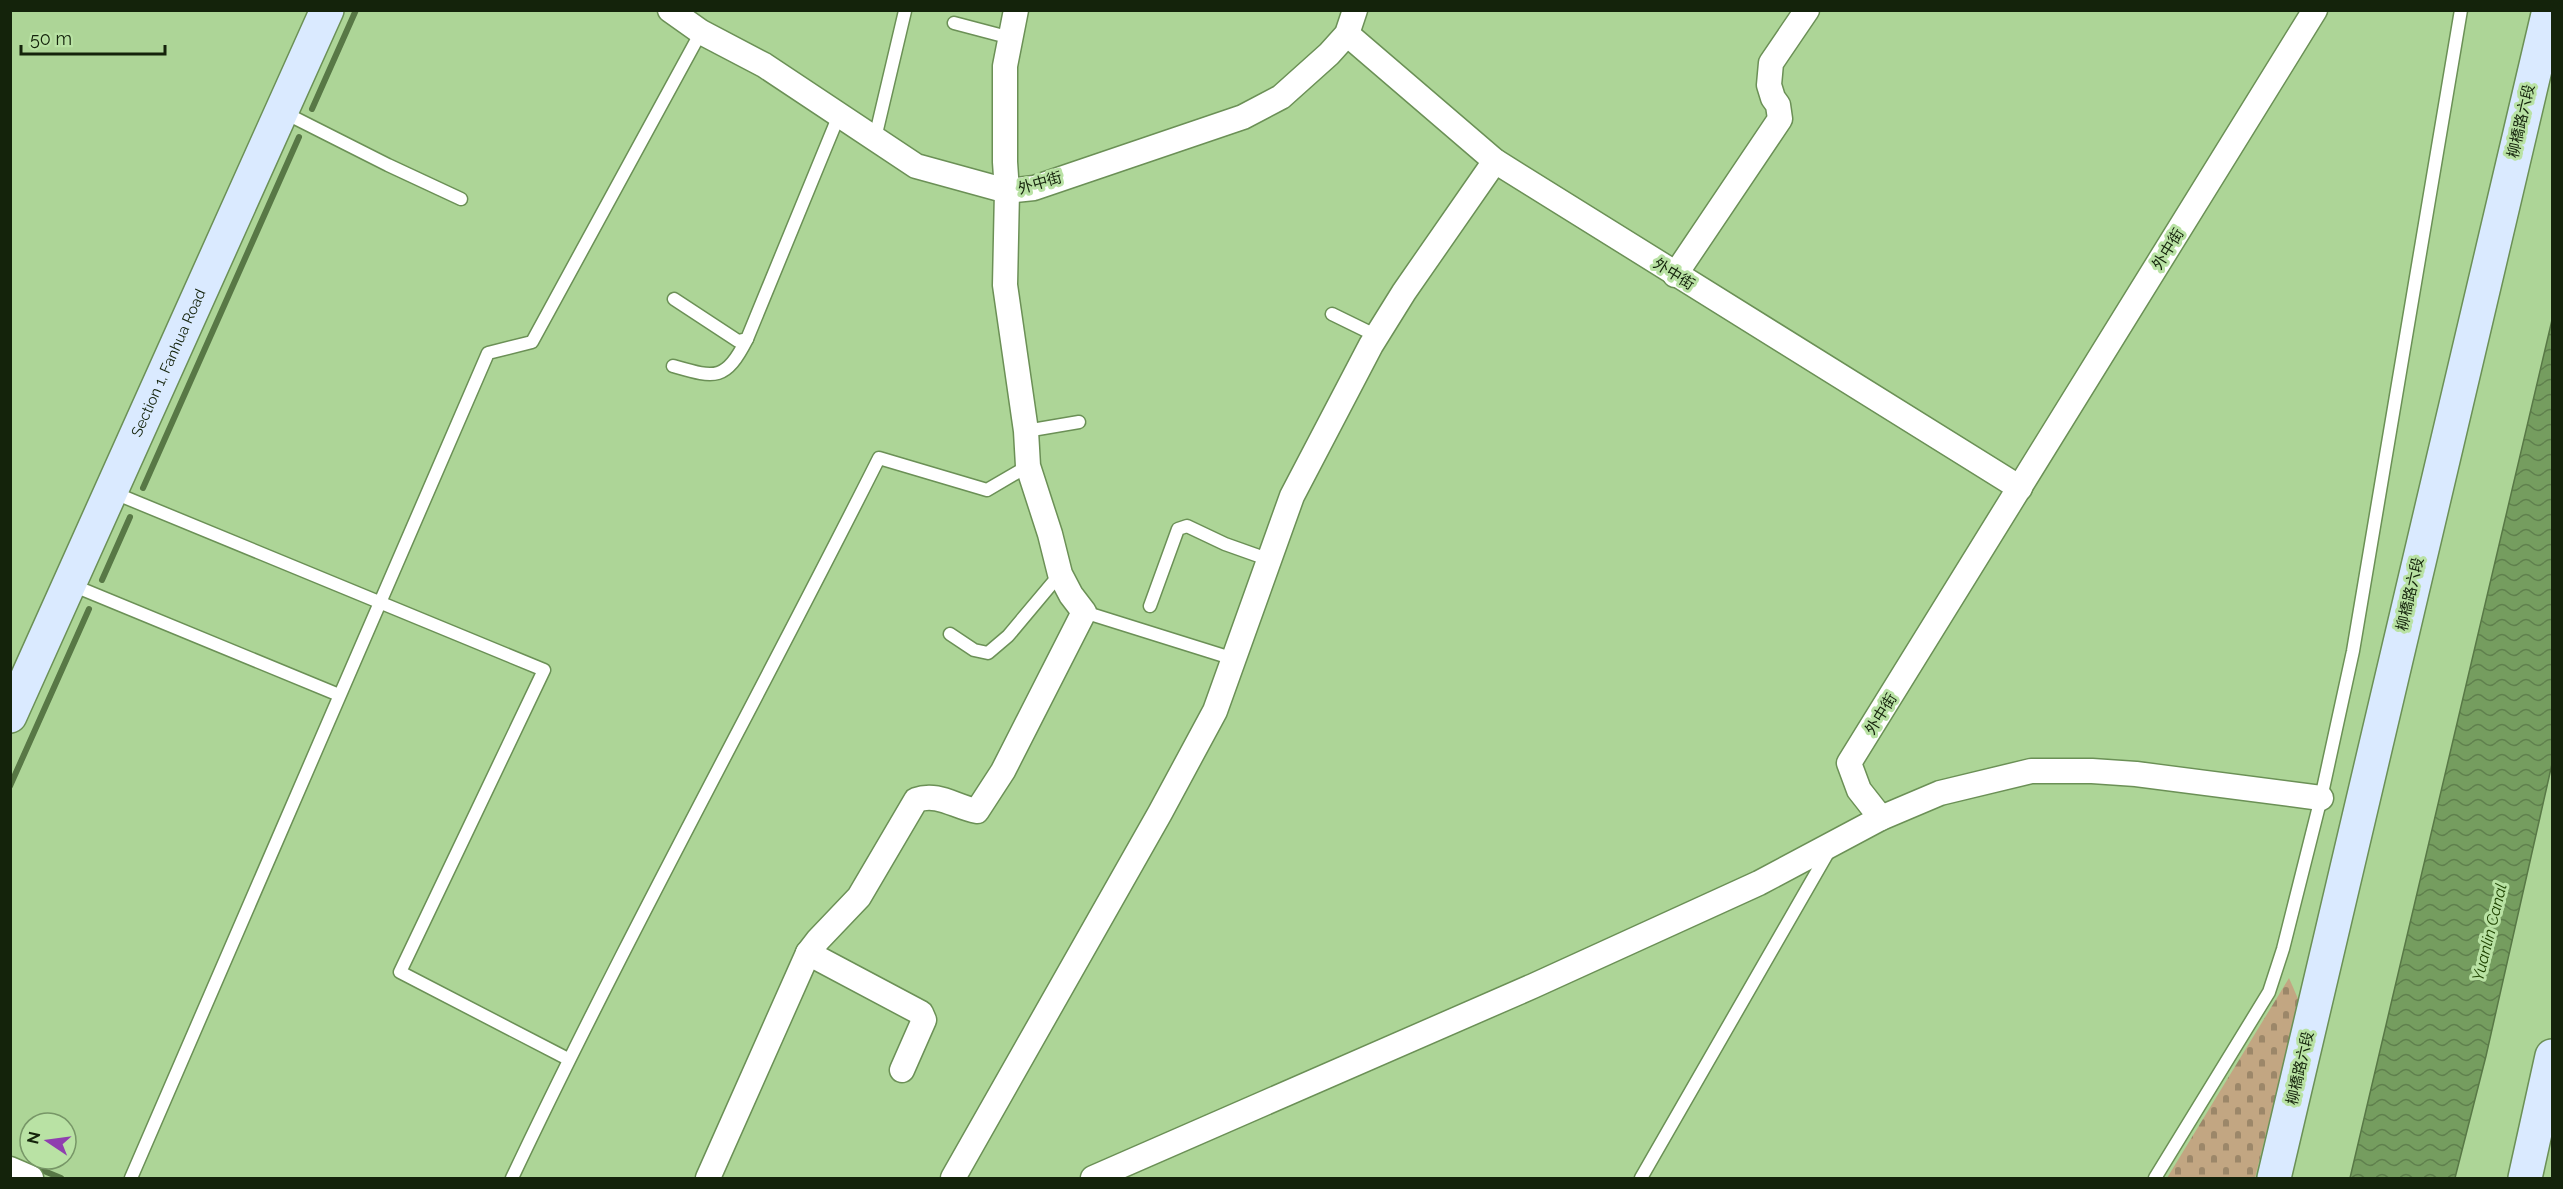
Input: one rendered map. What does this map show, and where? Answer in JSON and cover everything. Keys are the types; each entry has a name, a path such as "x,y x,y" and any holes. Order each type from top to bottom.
{"main road":[{"name":"Section 1, Fanhua Road","path":"10,716 327,10"},
{"name":"柳橋路六段","path":"2274,1179 2549,10"},
{"path":"2525,1179 2553,1056"}],"street":[{"name":"外中街","path":"670,10 701,32 764,64 916,166 1007,191 1034,188 1243,117 1281,97 1329,54 1347,34 1355,10"},
{"path":"708,1179 808,953 859,897 916,800 926,797 939,798 963,809 977,811 1003,771 1084,612 1071,595 1060,574 1028,466 1026,431 1005,285 1007,191 1005,66 1016,10"},
{"path":"1675,275 1780,119 1778,105 1769,85 1771,63 1807,10"},
{"name":"外中街","path":"1881,818 1859,790 1849,763 2315,10"},
{"name":"外中街","path":"1347,34 1495,162 2020,488"},
{"path":"953,1179 1215,711 1292,496 1377,336 1495,162"},
{"path":"1093,1179 1533,986 1759,883 1881,818 1940,793 2031,771 2092,771 2136,774 2321,798"},
{"path":"808,953 921,1013 924,1020 902,1070"},
{"path":"10,1169 31,1179"}],"lane":[{"path":"2155,1179 2269,992 2283,949 2321,798 2353,651 2461,10"},
{"path":"875,138 905,11"},
{"path":"954,23 1011,38"},
{"path":"131,1179 488,353 532,342 701,32"},
{"path":"282,112 461,199"},
{"path":"673,366 705,375 722,373 737,358 747,339 839,115"},
{"path":"674,299 738,341 747,339"},
{"path":"1332,314 1377,336"},
{"path":"1026,431 1079,422"},
{"path":"512,1179 568,1059 879,458 987,490 1028,466"},
{"path":"112,492 544,670 400,972 568,1059"},
{"path":"1150,606 1178,529 1187,526 1225,544 1270,560"},
{"path":"950,634 974,650 988,653 1008,636 1060,574"},
{"path":"70,584 339,695"},
{"path":"1084,612 1234,658"},
{"path":"1641,1179 1833,843"}],"green space":[{"path":"2289,978 2299,1001 2255,1178 2167,1178"}],"water":[{"name":"Yuanlin Canal","path":"2552,320 2552,764 2486,1056 2455,1178 2350,1178"}],"waterway":[{"path":"312,109 356,10"},
{"path":"143,488 299,137"},
{"path":"102,580 130,517"},
{"path":"10,786 89,609"},
{"path":"44,1171 61,1178"}]}
